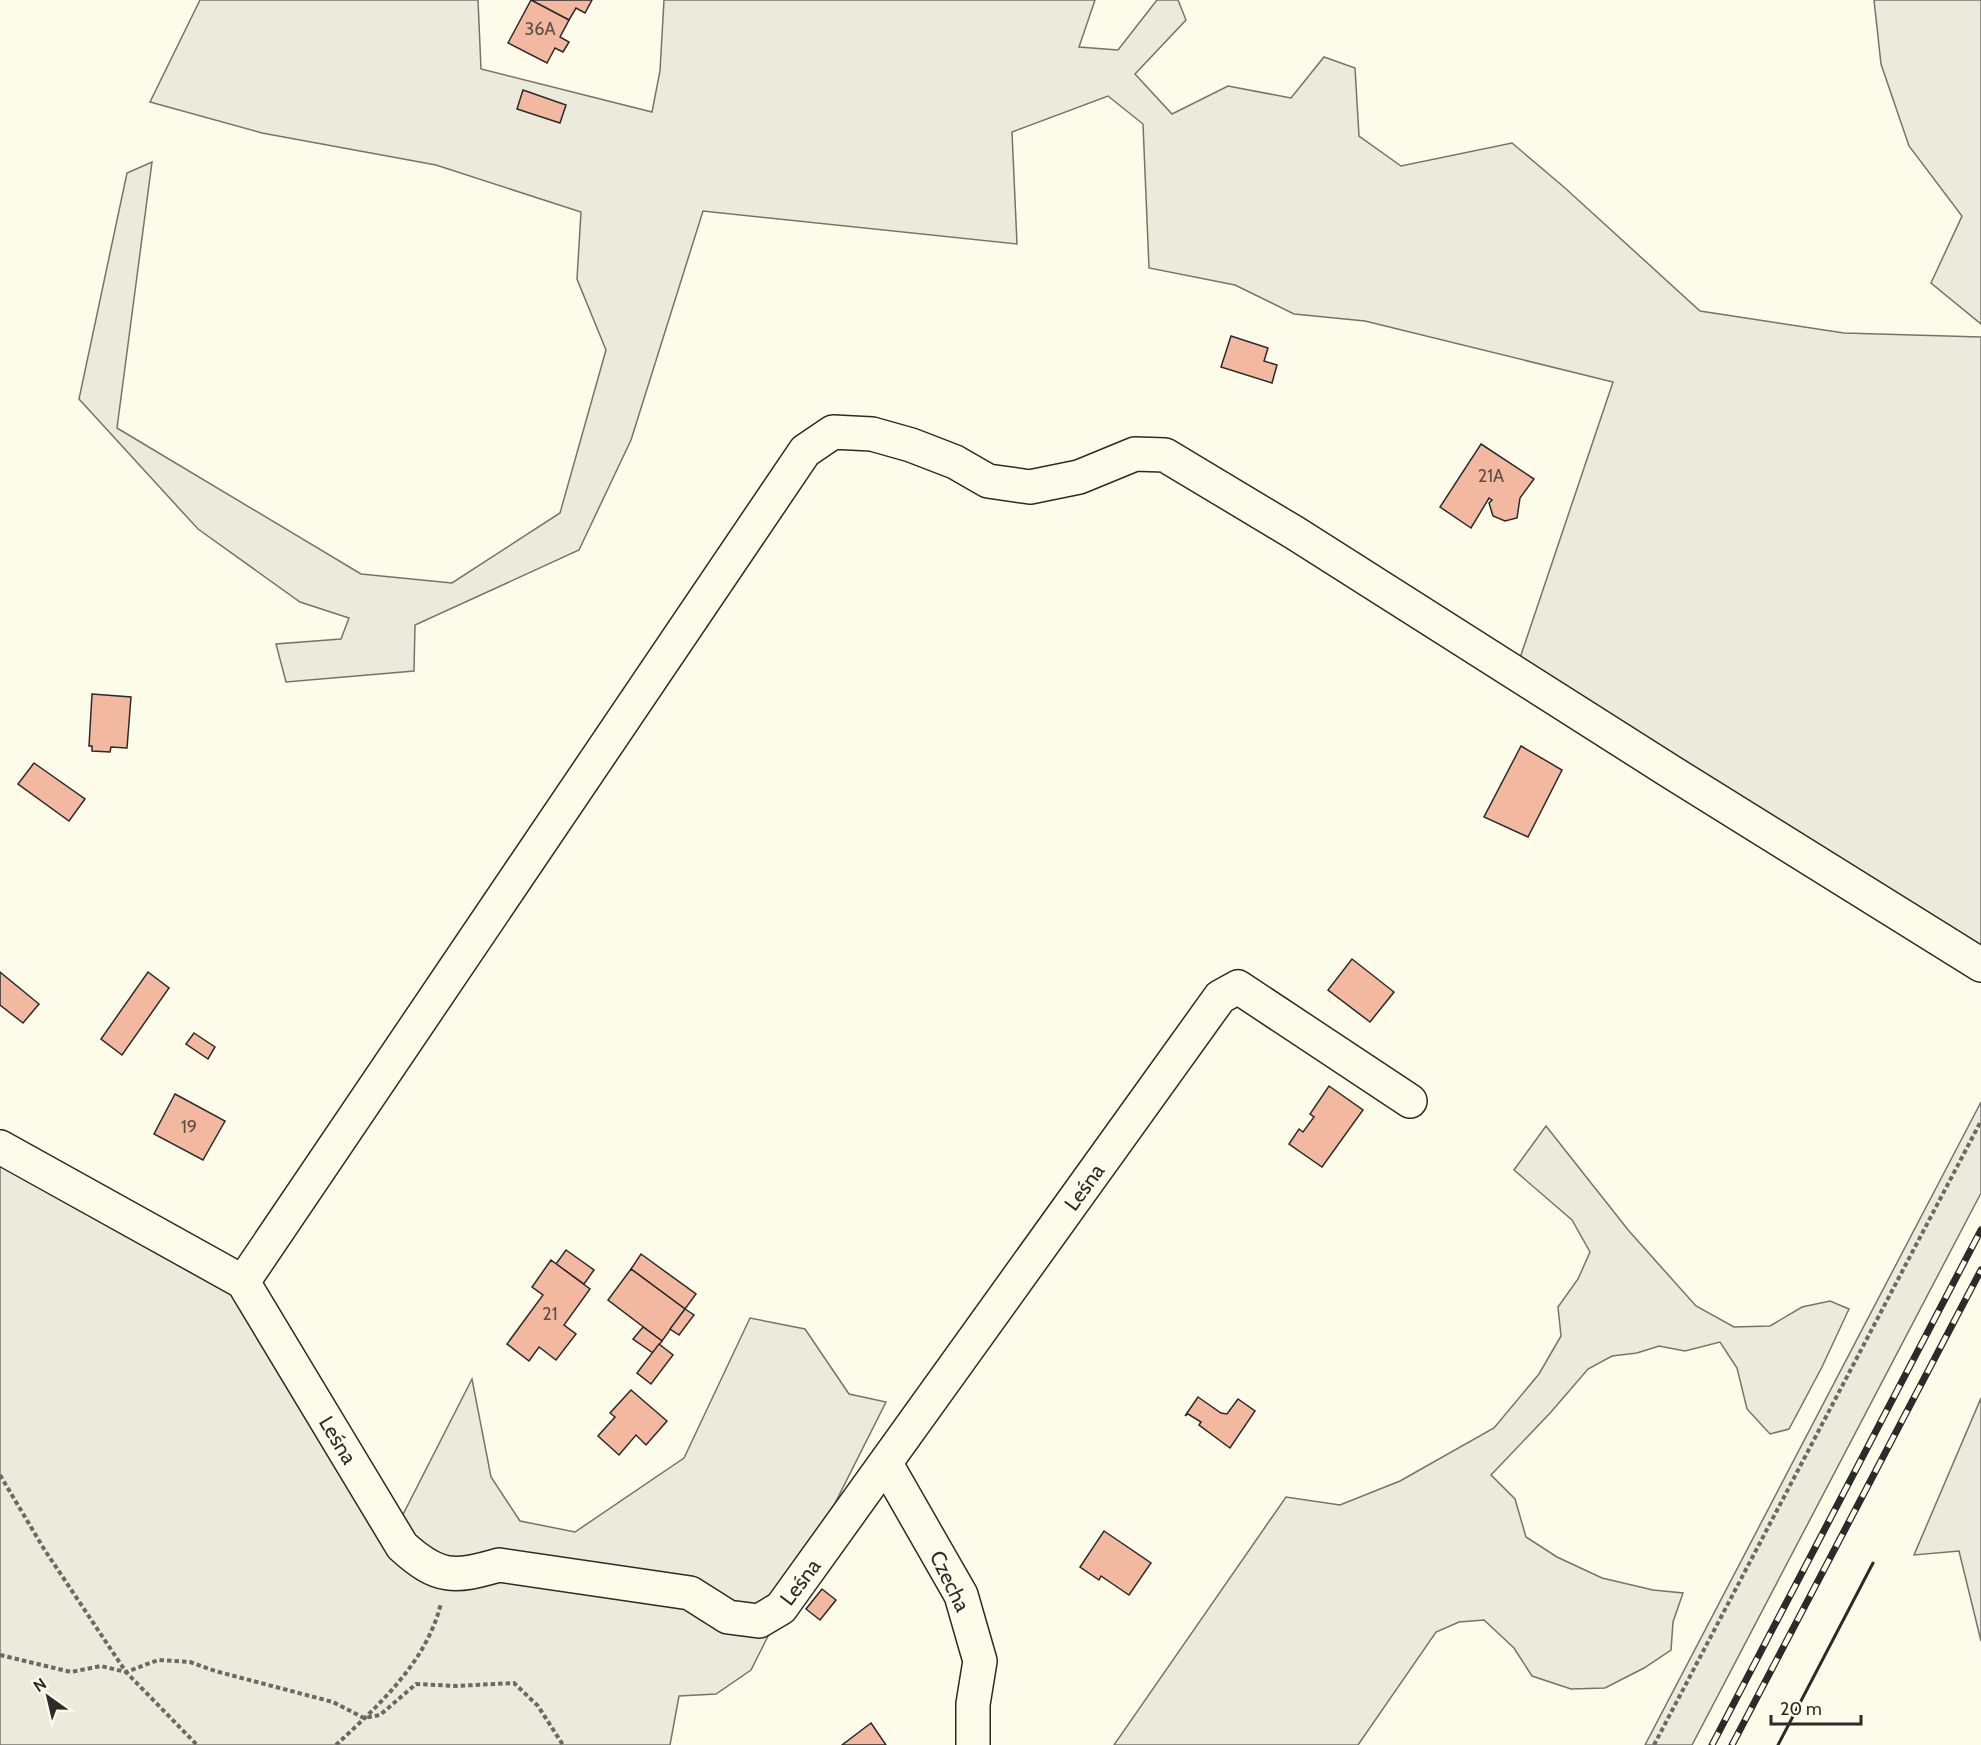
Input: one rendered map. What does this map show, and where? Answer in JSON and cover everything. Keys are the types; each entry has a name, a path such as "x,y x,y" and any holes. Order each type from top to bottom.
{"street":[{"path":"243,1282 805,451 834,432 872,434 911,445 955,462 988,481 1030,487 1079,477 1135,454 1165,454 1295,533 1668,770 1981,964"},
{"name":"Leśna","path":"0,1147 243,1282 402,1546 422,1564 448,1574 469,1574 499,1565 690,1593 728,1617 759,1622 781,1608 1220,997 1238,987 1410,1101"},
{"name":"Czecha","path":"886,1464 961,1595 980,1661 973,1704 973,1745"}],"path":[{"path":"1654,1745 1981,1121"},
{"path":"0,1475 44,1549 126,1672 197,1745"},
{"path":"336,1745 411,1667 438,1616 448,1574"},
{"path":"0,1655 71,1672 101,1666 126,1672 158,1660 190,1662 215,1671 333,1702 364,1718 380,1715 416,1684 456,1686 514,1683 538,1706 563,1745"}],"shaded area":[{"path":"200,0 478,0 481,69 652,112 660,71 664,0 1095,0 1079,47 1118,50 1157,0 1178,0 1186,20 1135,74 1172,114 1228,86 1291,98 1324,57 1355,68 1359,136 1401,166 1512,143 1700,311 1844,333 1981,337 1981,959 1519,661 1613,382 1365,321 1294,314 1235,285 1149,268 1143,124 1108,96 1012,132 1017,244 703,211 631,440 579,550 415,625 414,671 286,682 276,644 341,639 349,618 300,602 198,529 79,399 127,173 152,162 117,428 361,574 452,583 560,513 606,350 577,279 581,212 436,165 262,133 150,102"},
{"path":"1874,0 1981,0 1981,324 1931,283 1962,216 1909,146 1881,64"},
{"path":"1981,1102 1981,1193 1692,1745 1645,1745"},
{"path":"1546,1126 1629,1231 1696,1306 1734,1327 1770,1326 1802,1307 1830,1301 1849,1309 1789,1429 1770,1434 1747,1409 1737,1368 1720,1342 1685,1351 1659,1346 1637,1353 1612,1356 1588,1369 1491,1475 1515,1499 1526,1537 1557,1557 1602,1578 1653,1590 1683,1593 1673,1622 1671,1650 1644,1668 1605,1688 1571,1689 1532,1676 1514,1648 1484,1620 1459,1622 1436,1632 1358,1745 1114,1745 1286,1497 1340,1505 1400,1481 1494,1428 1539,1374 1561,1336 1558,1307 1578,1279 1590,1252 1572,1220 1514,1170"},
{"path":"0,1162 237,1291 391,1538 472,1379 491,1477 520,1521 575,1532 684,1458 750,1318 805,1329 849,1394 886,1402 751,1670 716,1694 679,1696 670,1745 0,1745"},
{"path":"1981,1398 1981,1641 1959,1551 1914,1555"}],"building":[{"path":"531,0 592,0 585,13 576,8 569,20"},
{"path":"531,0 569,20 560,37 569,42 563,52 555,48 547,63 508,43"},
{"path":"523,90 566,105 560,123 517,109"},
{"path":"1231,336 1268,348 1264,361 1277,365 1272,383 1221,367"},
{"path":"1481,444 1534,479 1520,498 1517,518 1505,521 1493,516 1489,503 1492,500 1489,498 1471,528 1440,507"},
{"path":"92,694 131,697 127,748 111,747 110,752 92,751 92,746 89,746"},
{"path":"1521,746 1562,770 1528,837 1484,817"},
{"path":"34,763 85,799 69,821 18,784"},
{"path":"1352,959 1394,992 1370,1022 1328,990"},
{"path":"0,972 39,1004 23,1023 0,1005"},
{"path":"148,972 169,988 122,1055 101,1039"},
{"path":"194,1033 215,1047 208,1059 186,1044"},
{"path":"1329,1086 1363,1110 1322,1167 1289,1144 1299,1129 1303,1132 1314,1117 1310,1114"},
{"path":"175,1094 225,1121 203,1160 154,1134"},
{"path":"566,1250 594,1270 584,1284 556,1264"},
{"path":"641,1254 696,1294 685,1309 631,1269"},
{"path":"551,1260 590,1289 564,1325 576,1334 556,1360 539,1347 529,1361 507,1344 543,1295 532,1287"},
{"path":"631,1269 685,1309 662,1341 608,1300"},
{"path":"685,1309 694,1315 679,1335 670,1329"},
{"path":"643,1327 662,1341 653,1353 633,1339"},
{"path":"659,1344 673,1355 651,1384 637,1373"},
{"path":"631,1390 667,1421 646,1445 636,1435 619,1455 598,1436 615,1417 610,1413"},
{"path":"1198,1397 1221,1413 1227,1414 1238,1399 1255,1411 1230,1448 1199,1425 1201,1422 1188,1414 1185,1416"},
{"path":"1104,1531 1151,1563 1129,1595 1101,1576 1099,1580 1080,1567"},
{"path":"822,1589 836,1600 820,1620 806,1609"},
{"path":"871,1723 886,1745 842,1745"}],"railway":[{"path":"1712,1745 1981,1230"},
{"path":"1732,1745 1981,1270"}],"wall":[{"path":"1778,1745 1873,1563"}]}
